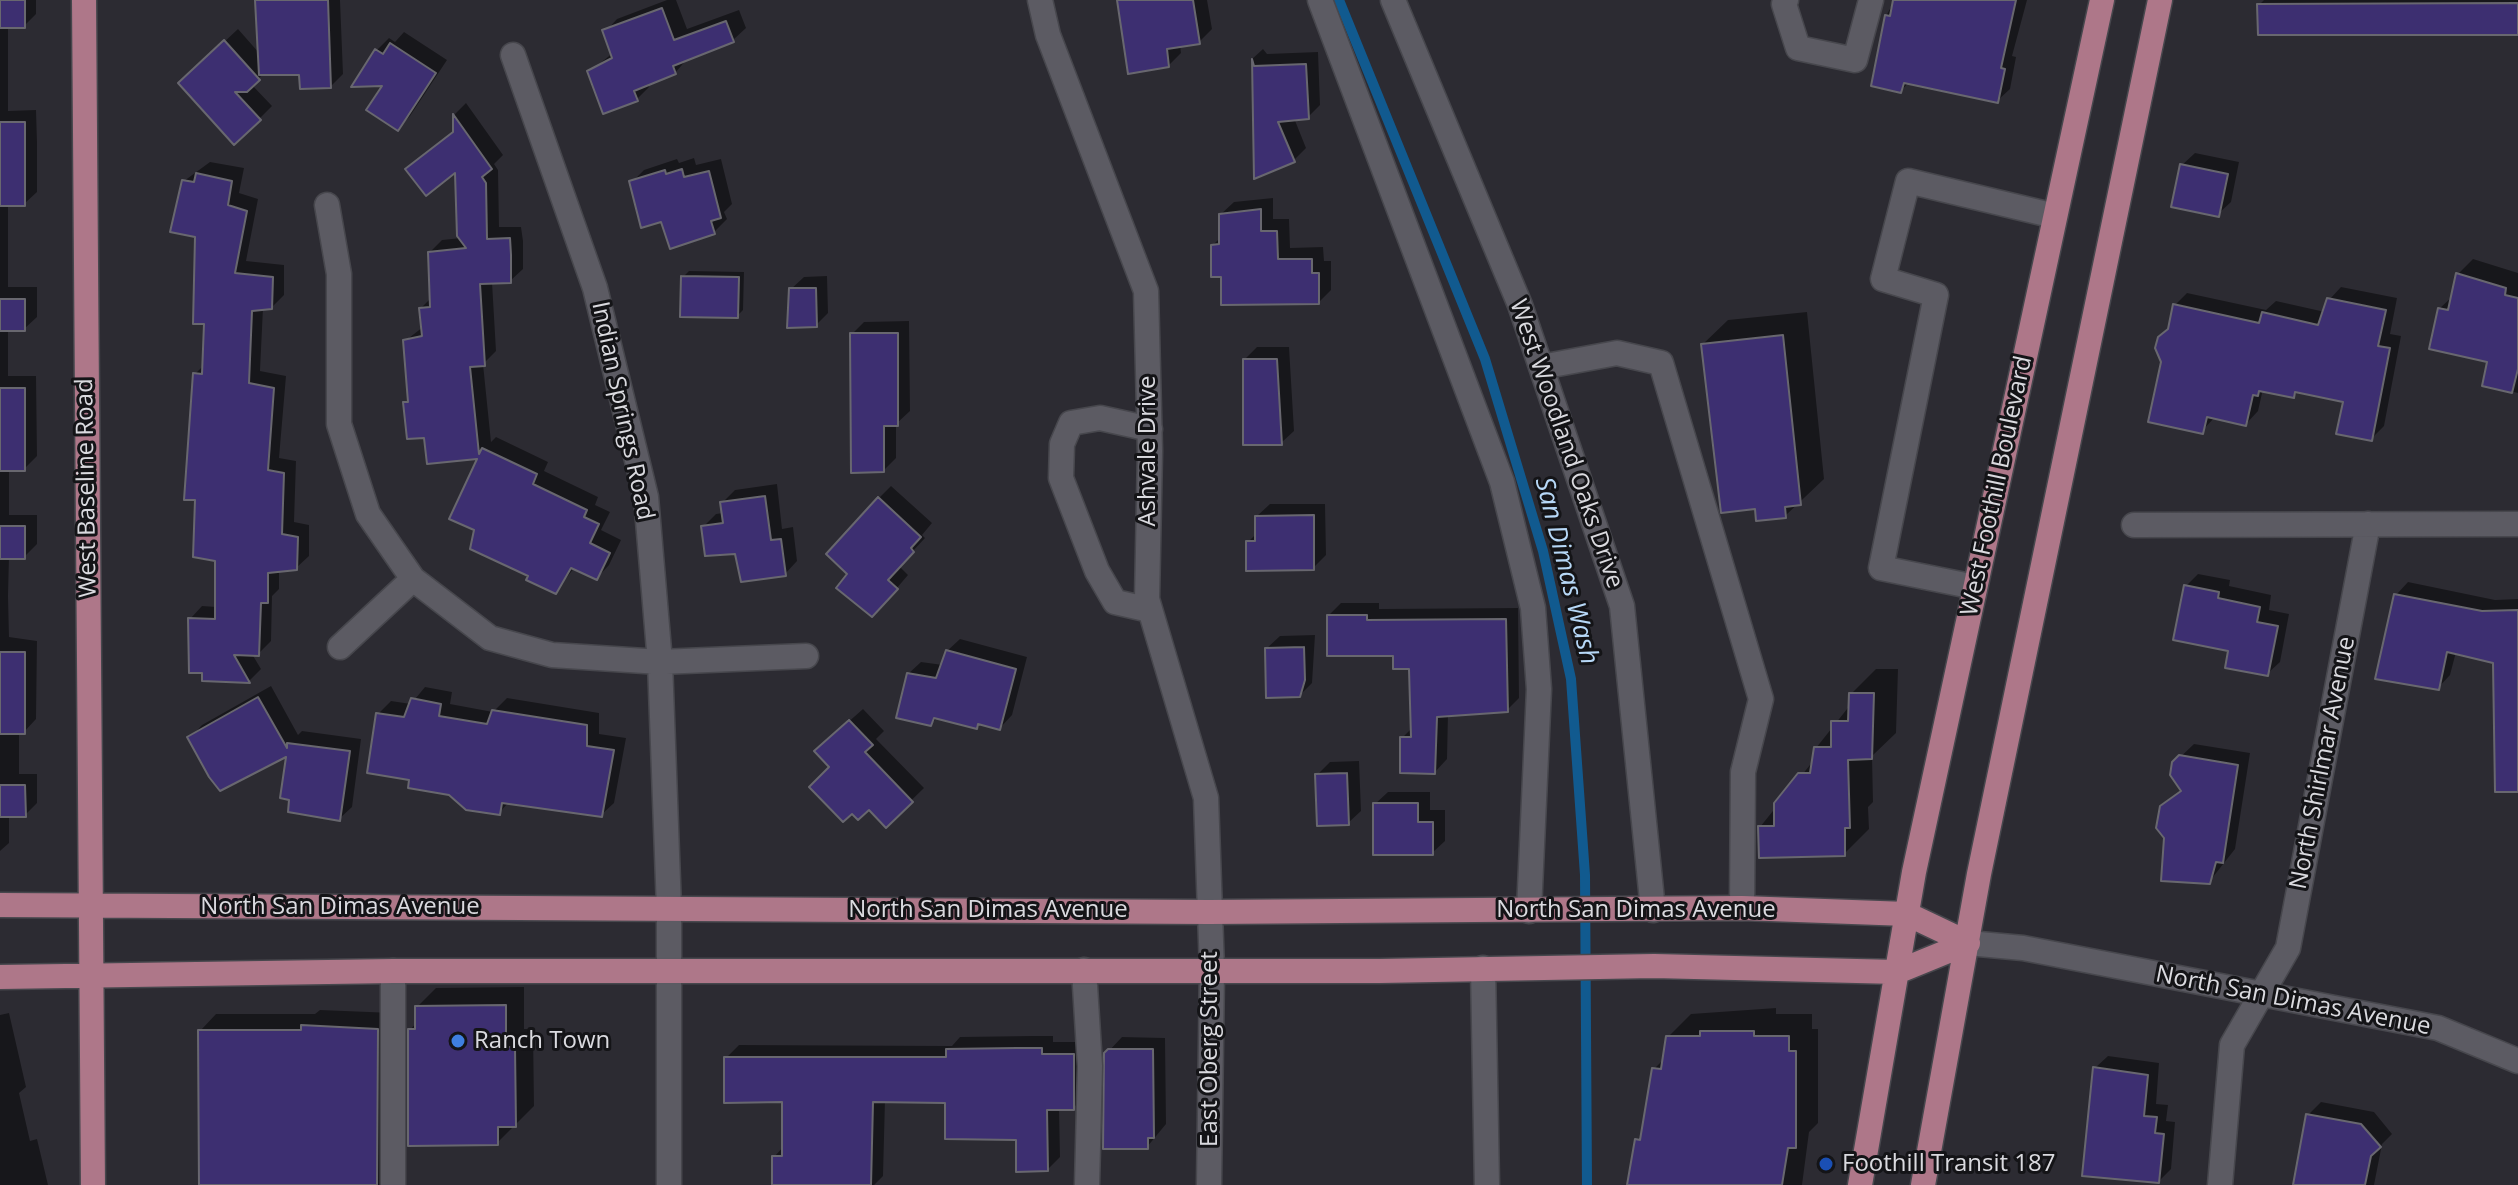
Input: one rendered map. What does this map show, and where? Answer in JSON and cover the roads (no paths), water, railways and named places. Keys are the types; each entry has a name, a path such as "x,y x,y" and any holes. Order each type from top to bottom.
{"main road":[{"name":"West Baseline Road","path":"84,0 93,1185"},
{"name":"West Foothill Boulevard","path":"1860,1185 1907,914 2102,0"},
{"path":"1923,1185 1979,874 2160,0"},
{"name":"North San Dimas Avenue","path":"0,905 1209,912 1742,908 1907,914 1968,943"},
{"name":"North San Dimas Avenue","path":"0,977 393,971 1564,967 1897,972 1968,943"}],"street":[{"name":"Ashvale Drive","path":"1040,0 1048,35 1146,291 1150,429 1147,599 1206,798 1209,912"},
{"path":"1320,0 1502,482 1533,608 1539,689 1529,911"},
{"name":"West Woodland Oaks Drive","path":"1393,0 1520,305 1622,606 1653,910"},
{"path":"1786,0 1784,4 1798,48 1855,60 1871,0"},
{"name":"Indian Springs Road","path":"513,55 595,288 646,497 660,662 669,909 669,1185"},
{"path":"1975,587 1881,568 1936,295 1883,279 1908,181 2055,216"},
{"path":"327,205 339,274 339,424 368,514 413,579 490,638 552,655 660,662 806,656"},
{"path":"1541,367 1617,353 1661,363 1761,699 1743,772 1742,908"},
{"path":"1150,429 1100,418 1071,423 1062,444 1061,478 1097,571 1115,602 1150,610"},
{"name":"North Shirlmar Avenue","path":"2220,1185 2232,1045 2288,948 2368,524"},
{"path":"2134,525 2518,524"},
{"path":"340,647 413,579"},
{"name":"East Oberg Street","path":"1209,912 1212,970 1209,1185"},
{"name":"North San Dimas Avenue","path":"1968,943 2032,950 2438,1028 2518,1061"},
{"path":"1483,968 1487,1185"},
{"path":"1084,970 1090,1066 1087,1185"},
{"path":"393,971 393,1185"}],"waterway":[{"name":"San Dimas Wash","path":"1339,0 1485,359 1543,551 1571,679 1585,875 1587,1185"}],"place":[{"name":"Ranch Town","path":"458,1041"},
{"name":"Foothill Transit 187","path":"1826,1164"}]}
